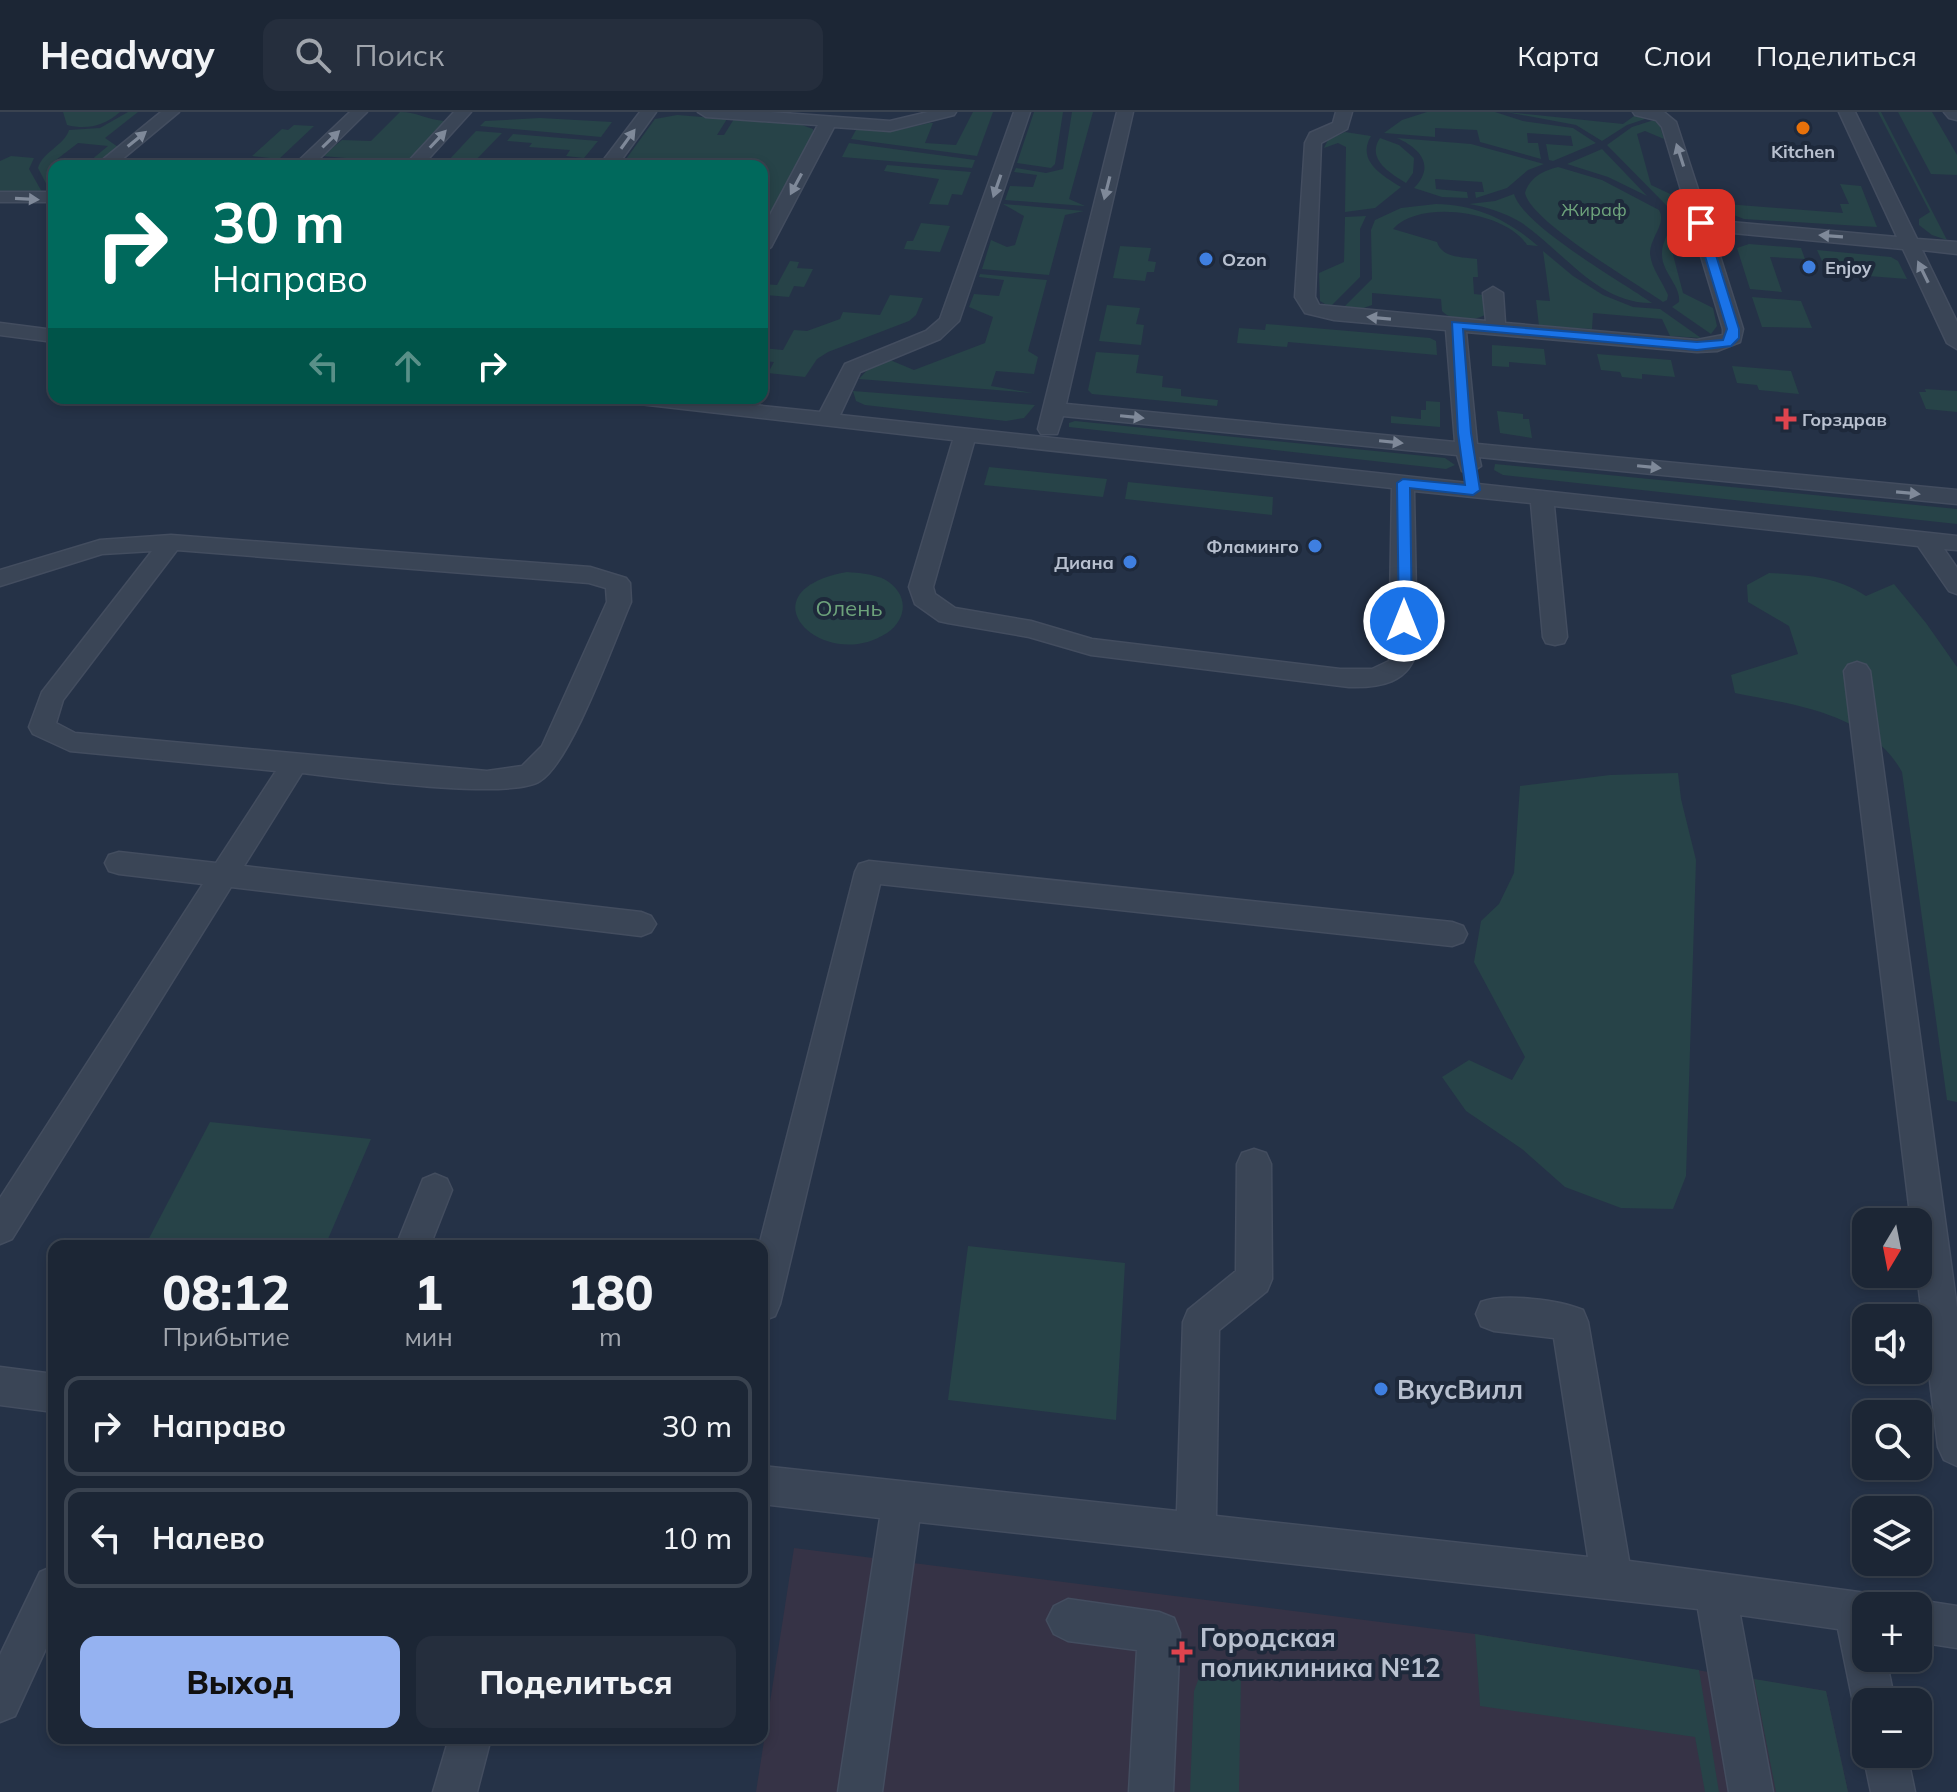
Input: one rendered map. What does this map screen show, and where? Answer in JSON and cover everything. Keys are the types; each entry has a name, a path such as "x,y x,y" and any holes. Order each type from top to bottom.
{"lane":[{"path":"111,160 171,112"},
{"path":"308,160 359,112"},
{"path":"419,160 463,112"},
{"path":"612,160 648,112"},
{"path":"706,112 896,125 948,112"},
{"path":"827,420 852,368 933,335 949,321 1022,112"},
{"path":"1046,444 1125,112"},
{"path":"1344,112 1341,126 1316,137 1313,143 1306,304 1312,309 1334,314 1697,346 1726,343 1733,338 1733,329 1670,125 1661,116 1641,112"},
{"path":"1847,112 1957,343"},
{"path":"768,236 829,121"},
{"path":"0,197 48,198"},
{"path":"1701,225 1957,248"},
{"path":"1503,294 1506,329"},
{"path":"1456,325 1473,490"},
{"path":"0,329 48,335"},
{"path":"683,404 1957,543"},
{"path":"1054,409 1957,497"},
{"path":"965,435 921,587 924,598 933,607 948,615 1031,629 1091,647 1340,678 1366,680 1386,675 1401,665 1404,649 1403,483"},
{"path":"1542,498 1555,637"},
{"path":"1926,540 1957,586"},
{"path":"0,578 100,547 171,542 590,575 618,583 619,602 553,751 530,775 487,781 70,742 42,727 51,698 171,542"},
{"path":"1857,671 1957,1447"},
{"path":"0,1228 295,763"},
{"path":"119,863 641,924"},
{"path":"768,1280 869,872 1452,934"},
{"path":"1196,1533 1201,1322 1254,1279 1254,1164"},
{"path":"415,1240 435,1190"},
{"path":"1494,1314 1570,1322 1612,1579"},
{"path":"0,1386 48,1392"},
{"path":"768,1486 1612,1579 1852,1612"},
{"path":"860,1792 902,1500"},
{"path":"1715,1591 1751,1792"},
{"path":"0,1701 48,1599"},
{"path":"1068,1620 1159,1633 1151,1792"},
{"path":"1932,1623 1957,1627"},
{"path":"455,1792 468,1744"},
{"path":"1888,1768 1893,1792"}],"shaded area":[{"name":"Городская поликлиника №12","path":"794,1548 1475,1634 1826,1691 1848,1792 756,1792 763,1744 768,1744 768,1715"}],"green space":[{"path":"63,112 120,112 101,124 81,127 67,125"},
{"path":"128,112 138,112 105,138 118,147 102,160 91,160 108,146 78,143 56,160 48,160 48,187 38,168 44,157 69,130 100,128"},
{"path":"400,112 445,121 408,160 322,156 342,140 371,141"},
{"path":"973,112 993,112 977,156 851,139 856,130 898,130 933,123 925,143 956,145"},
{"path":"1034,112 1063,112 1055,164 1051,168 1017,163"},
{"path":"1072,112 1093,112 1069,199 1085,206 1005,200 1010,186 1033,187 1037,175 1014,172 1016,168 1046,173 1063,169"},
{"path":"1427,112 1495,112 1523,121 1573,128 1596,143 1553,161 1549,160 1546,144 1573,146 1571,136 1527,133 1528,143 1538,143 1541,159 1480,142 1477,130 1435,128 1435,137 1384,133 1402,120"},
{"path":"1506,112 1623,124 1634,116 1648,118 1627,125 1602,141 1576,125"},
{"path":"1878,112 1881,112 1947,240 1932,235 1919,225 1919,219 1930,212"},
{"path":"1898,112 1932,112 1957,155 1957,175 1931,174"},
{"path":"677,115 727,119 717,135 724,135 734,119 799,124 813,129 813,135 768,217 768,160 625,160 655,119"},
{"path":"540,118 612,122 601,137 480,126 485,121"},
{"path":"1654,120 1660,126 1664,139 1645,131 1637,134 1651,185 1681,199 1686,215 1668,207 1607,145 1632,127"},
{"path":"294,125 314,126 279,159 252,156 282,129 288,130"},
{"path":"476,131 502,133 476,160 449,160"},
{"path":"1345,132 1371,136 1367,145 1369,160 1380,173 1401,187 1375,208 1345,212 1346,147 1338,143 1324,148 1328,140"},
{"path":"513,134 598,141 584,158 566,156 570,150 529,147 532,143 507,141"},
{"path":"1380,138 1399,145 1414,158 1413,173 1406,183 1387,170 1378,159 1376,146"},
{"path":"1397,138 1471,144 1544,164 1528,170 1507,188 1476,198 1475,192 1484,192 1482,182 1435,179 1436,189 1467,192 1468,198 1442,197 1414,188 1424,172 1422,158"},
{"path":"849,143 975,160 972,168 842,157"},
{"path":"1602,149 1647,196 1608,177 1567,164"},
{"path":"11,156 34,158 29,169 42,192 37,195 0,192 0,161"},
{"path":"887,165 971,172 962,195 952,194 948,205 929,204 939,179 884,171"},
{"name":"Жираф","path":"1558,167 1602,180 1659,210 1660,226 1650,253 1668,295 1667,300 1663,302 1586,251 1532,205 1525,193 1530,183 1542,173"},
{"path":"1840,184 1861,186 1877,227 1744,219 1731,214 1726,204 1843,213 1840,204 1849,204"},
{"path":"1514,194 1535,222 1652,303 1633,301 1598,286 1522,223 1510,216 1469,204 1495,201"},
{"path":"1003,204 1084,211 1065,215 1049,275 982,269 991,240 1007,247 1015,245 1024,216"},
{"path":"1436,204 1465,207 1491,216 1538,246 1527,245 1501,224 1463,213 1423,214 1406,219 1393,229 1437,242 1448,254 1477,259 1478,277 1473,277 1474,294 1484,295 1485,315 1469,320 1457,319 1442,311 1441,299 1372,293 1372,305 1358,310 1342,309 1372,279 1371,230 1375,220 1401,208"},
{"path":"1671,213 1687,220 1697,252 1679,243 1671,247 1683,293 1713,308 1717,326 1711,334 1672,307 1679,302 1679,296 1662,255"},
{"path":"1366,216 1360,229 1360,277 1330,307 1320,301 1319,273 1344,262 1345,217"},
{"path":"921,223 950,226 940,252 904,249 907,241 913,241"},
{"path":"1749,244 1801,248 1805,259 1770,257 1782,292 1750,289 1737,248"},
{"path":"1120,246 1151,248 1148,261 1156,262 1154,272 1147,272 1145,281 1113,278"},
{"path":"1817,250 1891,257 1898,261 1907,279 1868,276 1863,264 1822,261"},
{"path":"1543,251 1573,276 1603,295 1633,307 1660,309 1701,338 1670,336 1662,319 1593,313 1592,329 1539,326 1536,300 1550,301"},
{"path":"790,261 799,262 797,268 813,269 804,287 794,286 789,297 768,295 768,284 777,285"},
{"path":"980,274 1047,280 1028,351 1038,357 1034,374 996,371 991,386 1033,393 859,379 870,367 890,360 914,370 985,343 993,317 969,307 974,294 999,296 1004,280 979,277"},
{"path":"890,295 923,298 916,315 909,321 828,352 817,359 805,377 768,373 774,362 768,362 768,349 783,350 794,330 807,331 840,319 843,312 880,315"},
{"path":"1752,297 1801,301 1812,328 1762,327"},
{"path":"1107,305 1140,308 1136,324 1144,325 1141,345 1099,341"},
{"path":"1266,324 1430,338 1436,341 1437,355 1288,342 1287,347 1237,343 1239,328 1265,330"},
{"path":"1492,345 1544,349 1546,365 1509,362 1509,367 1492,366"},
{"path":"1096,352 1139,355 1136,373 1163,376 1162,387 1181,389 1181,396 1218,400 1217,406 1092,394 1088,390"},
{"path":"1597,354 1671,360 1675,377 1642,374 1642,379 1622,377 1620,372 1601,370"},
{"path":"1732,366 1791,371 1799,394 1759,390 1757,385 1737,383"},
{"path":"1925,389 1957,391 1957,412 1926,409 1919,392 1926,392"},
{"path":"853,391 1035,405 1024,418 1006,421 865,405 856,401"},
{"path":"1426,401 1440,402 1440,427 1391,423 1391,416 1421,419 1421,410 1426,410"},
{"path":"1497,411 1523,414 1523,419 1529,419 1532,438 1500,433"},
{"path":"1075,421 1445,458 1455,465 1446,469 1069,427 1069,423"},
{"path":"1495,464 1957,509 1957,524 1503,475 1494,470"},
{"path":"989,467 1107,479 1103,497 984,485"},
{"path":"1128,482 1273,497 1272,515 1125,499"},
{"name":"Олень","path":"847,572 879,577 898,591 903,605 902,613 887,633 862,643 838,644 818,637 802,625 795,611 799,595 815,582"},
{"path":"1769,573 1832,580 1866,596 1894,584 1957,667 1957,1102 1947,1100 1902,772 1888,752 1850,724 1806,708 1735,693 1731,675 1798,654 1789,626 1748,602 1747,585"},
{"path":"1678,773 1696,860 1686,1176 1673,1209 1621,1208 1565,1187 1522,1149 1466,1111 1442,1077 1469,1060 1512,1080 1525,1057 1474,962 1481,921 1499,904 1514,873 1520,786 1610,775"},
{"path":"210,1122 371,1139 328,1240 148,1240"},
{"path":"968,1246 1125,1263 1116,1420 948,1400"},
{"path":"1475,1634 1699,1670 1719,1792 1705,1792 1695,1737 1480,1706"},
{"path":"1215,1672 1241,1675 1239,1792 1190,1792 1194,1691 1200,1675"},
{"path":"1754,1679 1826,1691 1848,1792 1776,1792"}],"place":[{"name":"Kitchen","path":"1803,128"},
{"name":"Ozon","path":"1206,259"},
{"name":"Enjoy","path":"1809,267"},
{"name":"Горздрав","path":"1786,419"},
{"name":"Фламинго","path":"1315,546"},
{"name":"Диана","path":"1130,562"},
{"name":"ВкусВилл","path":"1381,1389"},
{"name":"Городская поликлиника №12","path":"1182,1652"}],"route":[{"path":"1404,621 1403,483 1473,490 1464,433 1456,325 1697,346 1726,343 1733,338 1733,329 1701,223"}]}
